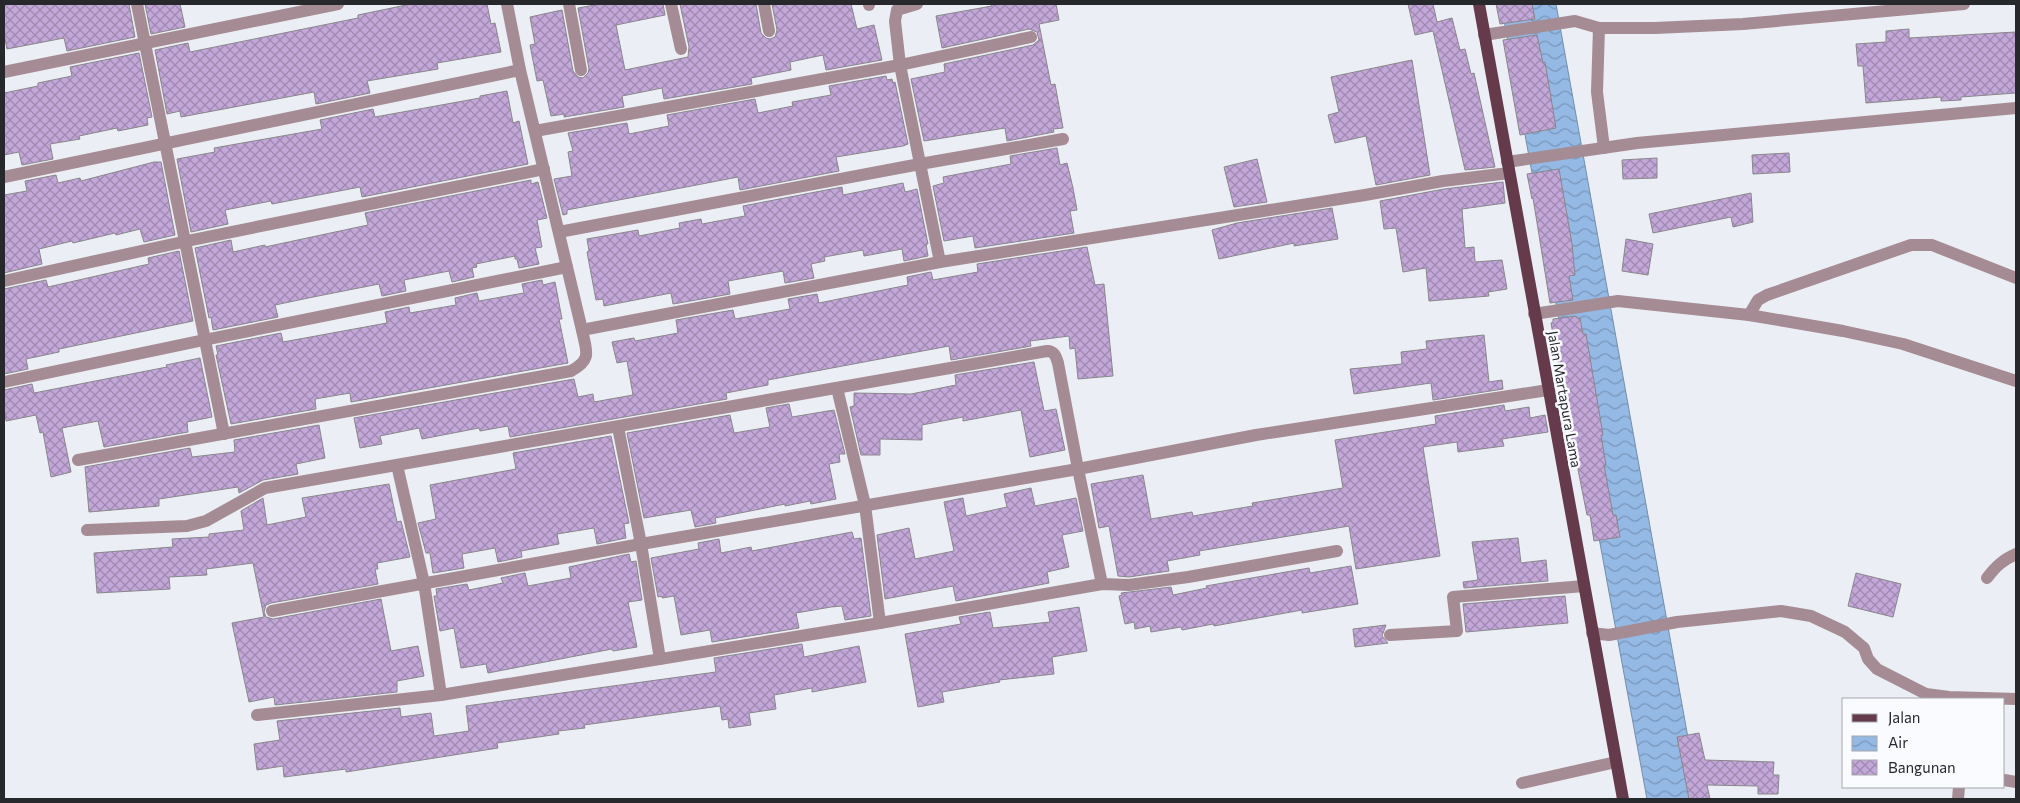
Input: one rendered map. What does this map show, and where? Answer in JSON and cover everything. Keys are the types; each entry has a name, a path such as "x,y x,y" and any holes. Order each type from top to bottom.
{"main road":[{"name":"Jalan Martapura Lama","path":"1479,4 1623,799"}],"street":[{"path":"138,4 224,434"},
{"path":"4,72 338,4"},
{"path":"78,460 571,371 582,365 587,354 520,70 507,4"},
{"path":"569,4 581,70"},
{"path":"671,4 681,49"},
{"path":"764,4 768,31"},
{"path":"917,4 901,8 895,14 900,65 940,262"},
{"path":"1484,35 1574,21 1599,28 1655,28 1743,24 1964,4"},
{"path":"1599,28 1597,92 1599,149"},
{"path":"535,131 900,65 1031,37"},
{"path":"4,177 520,70"},
{"path":"582,330 940,262 1443,181 1508,167 1520,160 1637,143 2016,108"},
{"path":"559,232 1063,139"},
{"path":"4,281 544,169"},
{"path":"1749,316 1758,300 1767,294 1911,245 1932,245 2016,278"},
{"path":"4,382 567,267"},
{"path":"1534,314 1618,301 1749,316 1843,331 1903,344 2016,381"},
{"path":"87,530 186,526 206,521 265,488 1051,351 1056,356 1058,363 1102,584"},
{"path":"837,388 865,505 880,623"},
{"path":"272,611 641,544 1078,469 1256,435 1548,390"},
{"path":"618,427 641,544 660,659"},
{"path":"397,466 424,583 441,695"},
{"path":"257,715 441,695 880,623 1102,584 1128,585 1180,578 1337,551"},
{"path":"1987,578 1995,567 2005,559 2016,554"},
{"path":"1390,635 1458,632 1454,597 1584,586"},
{"path":"1592,633 1609,635 1677,622 1781,610 1811,616 1845,632 1864,648 1868,659 1877,669 1926,694 1969,698"},
{"path":"1522,783 1616,762"}],"water":[{"path":"1501,4 1556,4 1699,799 1647,799"}],"building":[{"path":"4,4 129,4 135,37 67,51 64,38 7,49 4,34"},
{"path":"145,4 180,4 185,27 151,34"},
{"path":"411,4 487,4 491,24 495,23 501,52 437,63 438,69 367,81 370,93 316,104 314,92 181,117 180,111 167,114 155,50 188,43 190,52 358,18 358,15"},
{"path":"600,4 663,4 665,15 616,25 625,70 688,57 689,47 680,4 756,4 761,33 770,39 775,37 777,30 772,4 851,4 857,29 874,25 882,60 826,70 823,55 790,62 791,70 751,78 752,84 664,99 662,88 622,96 624,107 564,117 564,114 551,116 543,80 537,81 530,45 535,44 530,17 562,10 573,71 578,77 583,78 589,69 578,8"},
{"path":"991,4 1056,4 1059,20 1039,24 1051,85 1055,84 1063,128 1053,129 1054,132 1007,141 1005,128 924,141 911,79 945,72 944,64 1033,45 1039,40 1037,32 1029,29 942,48 936,16 992,6"},
{"path":"1408,4 1433,4 1437,22 1452,18 1460,50 1465,49 1471,74 1474,73 1495,167 1465,170 1433,31 1415,35"},
{"path":"1496,4 1532,4 1535,19 1500,24"},
{"path":"1909,29 1909,38 2016,32 2016,93 1961,97 1961,100 1941,101 1941,97 1866,103 1863,66 1858,66 1856,44 1886,42 1886,31"},
{"path":"1537,35 1543,63 1545,62 1556,128 1520,135 1503,40"},
{"path":"139,53 152,117 147,118 148,125 118,131 117,128 79,136 80,139 50,144 53,159 22,165 19,152 4,155 4,93 72,76 70,67"},
{"path":"1412,60 1430,175 1376,185 1366,136 1335,143 1328,115 1339,112 1331,77"},
{"path":"886,76 887,80 892,79 893,83 895,82 908,144 836,157 839,171 740,190 738,177 567,210 567,214 563,215 554,179 572,176 568,152 573,151 568,133 627,123 629,134 669,126 667,115 755,99 758,113 793,106 792,102 831,95 829,86"},
{"path":"507,91 513,123 519,121 528,164 362,197 360,187 272,204 271,201 225,210 228,224 191,232 177,159 215,152 214,148 322,129 320,120 373,109 375,117 480,98 480,96"},
{"path":"1057,148 1060,165 1067,163 1073,188 1077,210 1070,211 1074,233 975,248 973,236 944,241 933,186 944,183 943,177 1011,164 1010,156"},
{"path":"1789,153 1790,172 1753,174 1752,155"},
{"path":"1657,158 1657,178 1623,179 1622,160"},
{"path":"1257,159 1267,202 1234,207 1224,167"},
{"path":"154,162 161,162 175,235 144,242 140,229 73,243 72,241 39,249 42,264 4,273 4,195 27,191 25,181 56,175 58,183 80,178 81,181"},
{"path":"1559,169 1572,244 1575,275 1569,276 1573,300 1550,303 1533,198 1527,174"},
{"path":"531,180 531,184 538,182 547,218 537,220 542,247 535,248 539,264 519,268 515,256 476,264 477,267 472,268 474,277 452,282 449,271 404,280 406,291 382,296 379,284 313,297 275,305 278,317 213,330 195,248 231,240 233,252 265,245 265,247 368,225 365,213"},
{"path":"1503,182 1505,203 1462,209 1465,248 1474,247 1475,262 1502,260 1507,289 1488,292 1489,296 1429,301 1426,268 1403,272 1396,228 1384,229 1380,201 1444,189"},
{"path":"903,183 905,192 917,189 928,244 926,244 928,256 904,261 902,249 864,256 863,250 824,257 825,261 811,264 814,278 785,283 783,271 728,281 730,294 673,304 671,293 604,306 603,299 596,300 587,252 589,251 587,239 638,230 639,236 680,228 679,223 701,219 702,224 745,216 743,206 842,187 843,195"},
{"path":"1751,193 1753,222 1733,227 1731,217 1653,233 1649,214"},
{"path":"1332,208 1338,239 1294,246 1294,243 1219,259 1212,230 1237,223"},
{"path":"1626,239 1653,244 1648,275 1622,271"},
{"path":"1087,247 1095,285 1104,284 1113,376 1078,379 1075,348 1070,349 1069,336 1030,341 1031,346 951,360 949,346 768,380 768,385 726,393 727,399 510,437 508,426 480,431 479,428 422,439 419,428 380,436 382,444 360,448 354,418 574,379 578,397 593,394 594,402 633,395 627,361 617,363 612,342 634,338 635,341 678,333 676,320 733,310 735,319 790,309 788,299 817,294 819,303 908,285 907,277 931,272 933,280 978,272 977,264"},
{"path":"179,251 193,321 59,349 59,352 26,359 28,369 4,374 4,289 46,280 48,287 149,264 148,258"},
{"path":"542,280 543,285 555,282 562,319 559,319 568,363 351,402 350,393 315,399 316,409 231,424 216,355 218,355 216,346 281,333 283,342 387,323 385,312 409,307 410,313 456,305 455,298 477,293 479,301 524,293 522,284"},
{"path":"1576,316 1580,318 1583,334 1586,334 1603,435 1601,435 1606,465 1604,465 1613,515 1616,515 1620,537 1594,541 1590,515 1587,515 1570,429 1564,430 1561,413 1567,412 1551,323 1553,319"},
{"path":"1484,335 1489,382 1502,380 1503,389 1433,400 1431,383 1354,394 1350,369 1402,364 1401,352 1427,349 1426,341"},
{"path":"200,358 212,417 187,422 188,432 104,447 98,421 62,428 71,472 51,477 43,432 40,433 36,415 6,421 4,390 32,384 34,393 167,367 166,365"},
{"path":"1034,362 1044,411 1056,409 1065,450 1030,457 1021,410 963,421 963,417 922,425 922,440 880,439 880,455 861,455 850,407 854,406 854,393 911,394 956,385 955,375"},
{"path":"789,404 792,417 834,410 845,454 839,454 840,462 829,464 836,499 811,504 810,501 785,506 785,504 715,518 716,523 695,527 691,510 644,518 627,433 730,415 734,433 770,427 766,408"},
{"path":"1504,405 1505,411 1529,407 1530,418 1545,415 1548,432 1502,439 1504,446 1458,452 1457,442 1423,447 1440,556 1356,569 1349,526 1199,551 1200,555 1167,561 1169,571 1129,577 1118,576 1109,526 1099,528 1091,484 1143,475 1151,519 1192,512 1193,516 1253,506 1252,503 1343,488 1335,440 1436,424 1435,416"},
{"path":"319,425 325,458 296,464 298,474 263,480 239,493 238,487 159,499 159,506 89,512 85,467 190,448 192,457 235,452 234,440"},
{"path":"611,436 629,523 624,524 626,538 597,544 594,528 557,534 559,544 521,551 522,557 498,562 495,548 462,554 464,568 433,573 430,553 426,553 418,523 436,519 430,485 516,469 513,453"},
{"path":"389,484 397,522 401,521 410,557 377,563 378,569 375,569 378,584 271,603 266,605 264,612 266,617 273,619 381,599 391,651 418,646 424,676 397,681 397,692 275,705 274,697 249,702 232,623 264,617 253,563 206,569 207,575 169,577 170,589 97,593 94,553 173,547 172,539 209,537 209,534 244,530 241,511 263,498 267,525 306,517 302,498"},
{"path":"1031,488 1035,506 1076,498 1083,531 1062,535 1069,567 1047,572 1049,583 956,601 953,586 885,599 877,535 909,528 915,559 954,551 944,502 963,498 966,516 1007,507 1004,494"},
{"path":"852,532 854,539 861,538 871,616 845,620 842,606 831,607 796,613 799,628 712,642 710,630 681,635 674,596 658,597 651,558 699,549 698,543 719,539 721,553 751,547 752,551"},
{"path":"1518,538 1521,563 1546,560 1548,581 1464,588 1463,582 1478,580 1472,542"},
{"path":"629,554 631,562 636,561 642,600 628,602 637,647 613,651 612,649 488,673 486,664 461,668 454,628 440,631 434,596 437,596 436,589 467,584 469,590 503,583 501,578 525,573 528,586 571,578 569,567"},
{"path":"1351,566 1358,604 1302,613 1302,610 1214,626 1213,624 1182,630 1181,627 1151,632 1150,626 1135,629 1134,622 1125,624 1119,596 1122,595 1121,593 1171,587 1173,595 1207,588 1206,586 1309,568 1310,573"},
{"path":"1856,573 1901,584 1893,617 1848,606"},
{"path":"1565,596 1568,623 1466,632 1463,604"},
{"path":"1079,607 1087,651 1052,657 1054,674 999,680 1000,682 942,692 944,702 918,707 905,634 961,624 959,617 990,612 993,628 1050,622 1048,612"},
{"path":"1386,625 1382,636 1388,643 1355,647 1353,629"},
{"path":"802,644 804,657 859,646 866,682 812,692 812,688 774,695 776,709 749,713 751,725 729,728 728,719 722,720 720,706 584,725 585,728 558,731 559,734 497,743 498,748 346,772 346,769 284,777 283,766 257,770 254,744 280,740 277,721 400,708 401,717 431,713 434,736 469,731 466,706 716,672 714,658"},
{"path":"1699,733 1705,760 1774,762 1773,775 1779,775 1778,794 1758,794 1758,786 1707,785 1710,799 1689,799 1677,737"}]}
